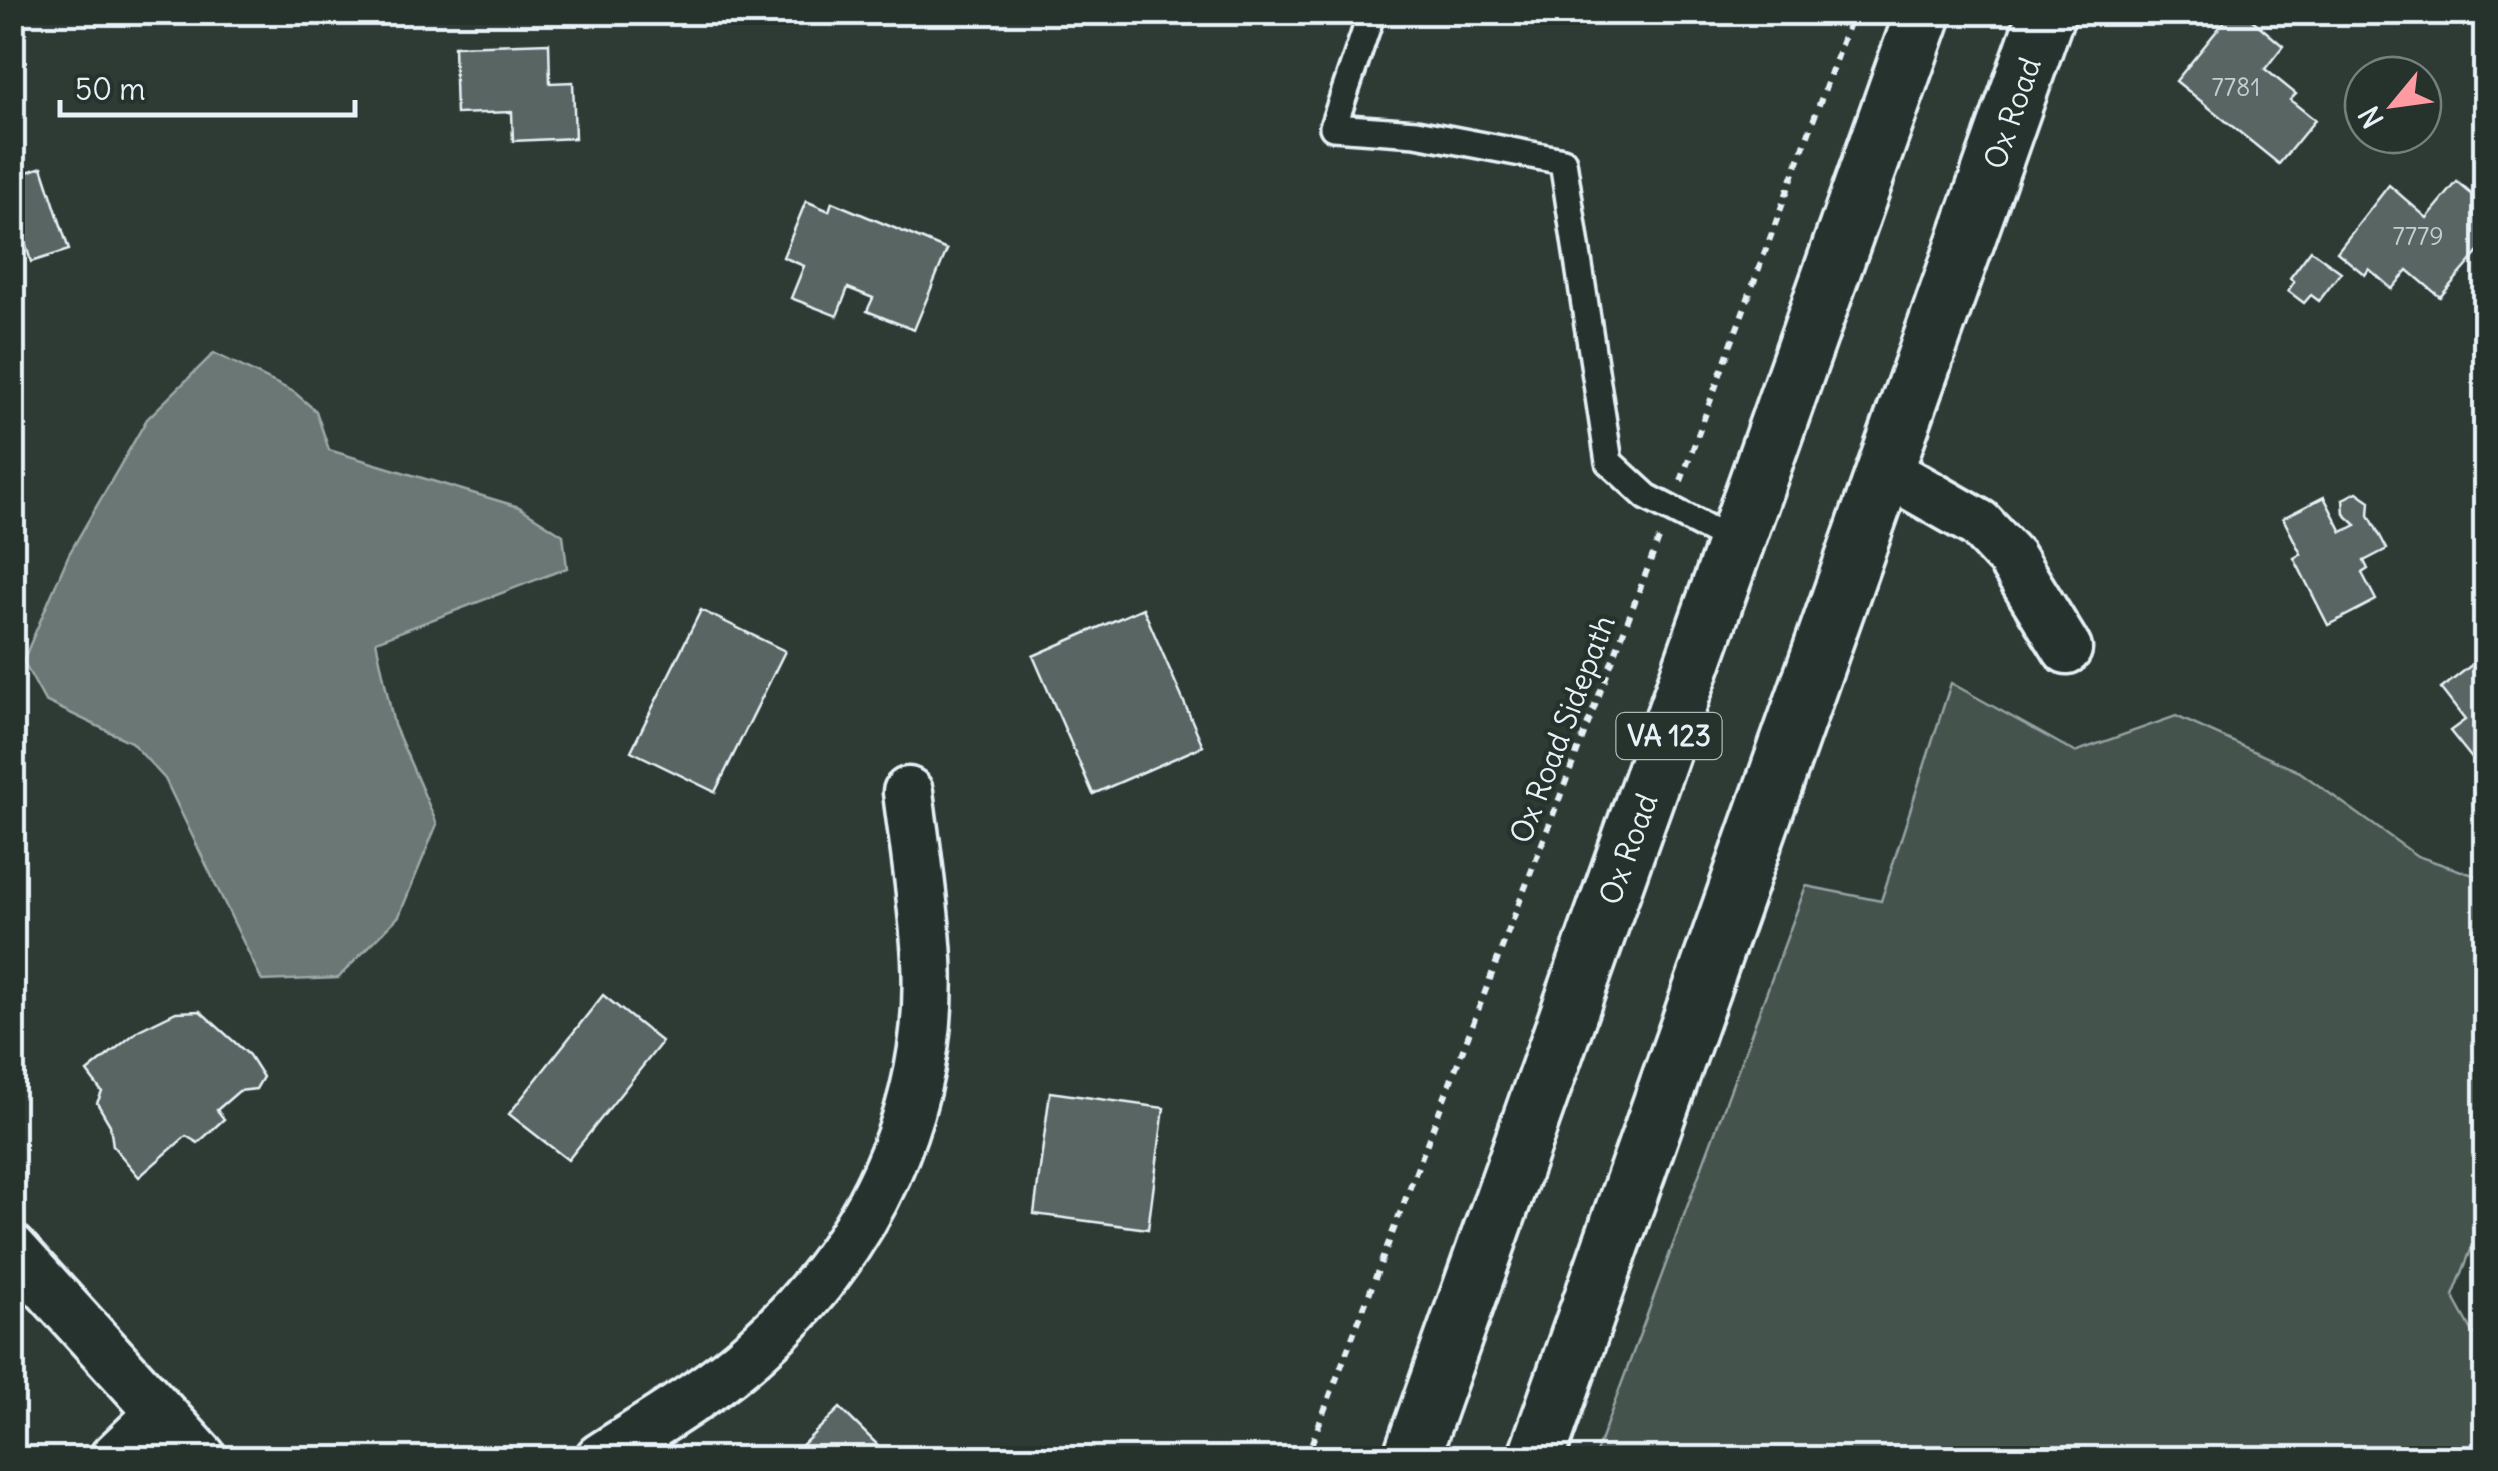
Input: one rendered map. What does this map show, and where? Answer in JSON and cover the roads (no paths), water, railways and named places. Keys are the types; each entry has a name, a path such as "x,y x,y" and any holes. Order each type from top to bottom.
{"highway":[{"name":"Ox Road","path":"1411,1458 1924,12"},
{"name":"Ox Road","path":"1536,1458 1695,1002 1888,472 2047,12"}],"street":[{"path":"1888,472 1979,524 2011,558 2067,648"},
{"path":"600,1458 717,1380 814,1292 856,1236 901,1142 924,1042 927,960 908,792"},
{"path":"12,1249 202,1458"},
{"path":"114,1458 160,1414"}],"lane":[{"path":"1372,12 1333,126 1416,133 1563,161 1608,462 1647,497 1738,544"}]}
